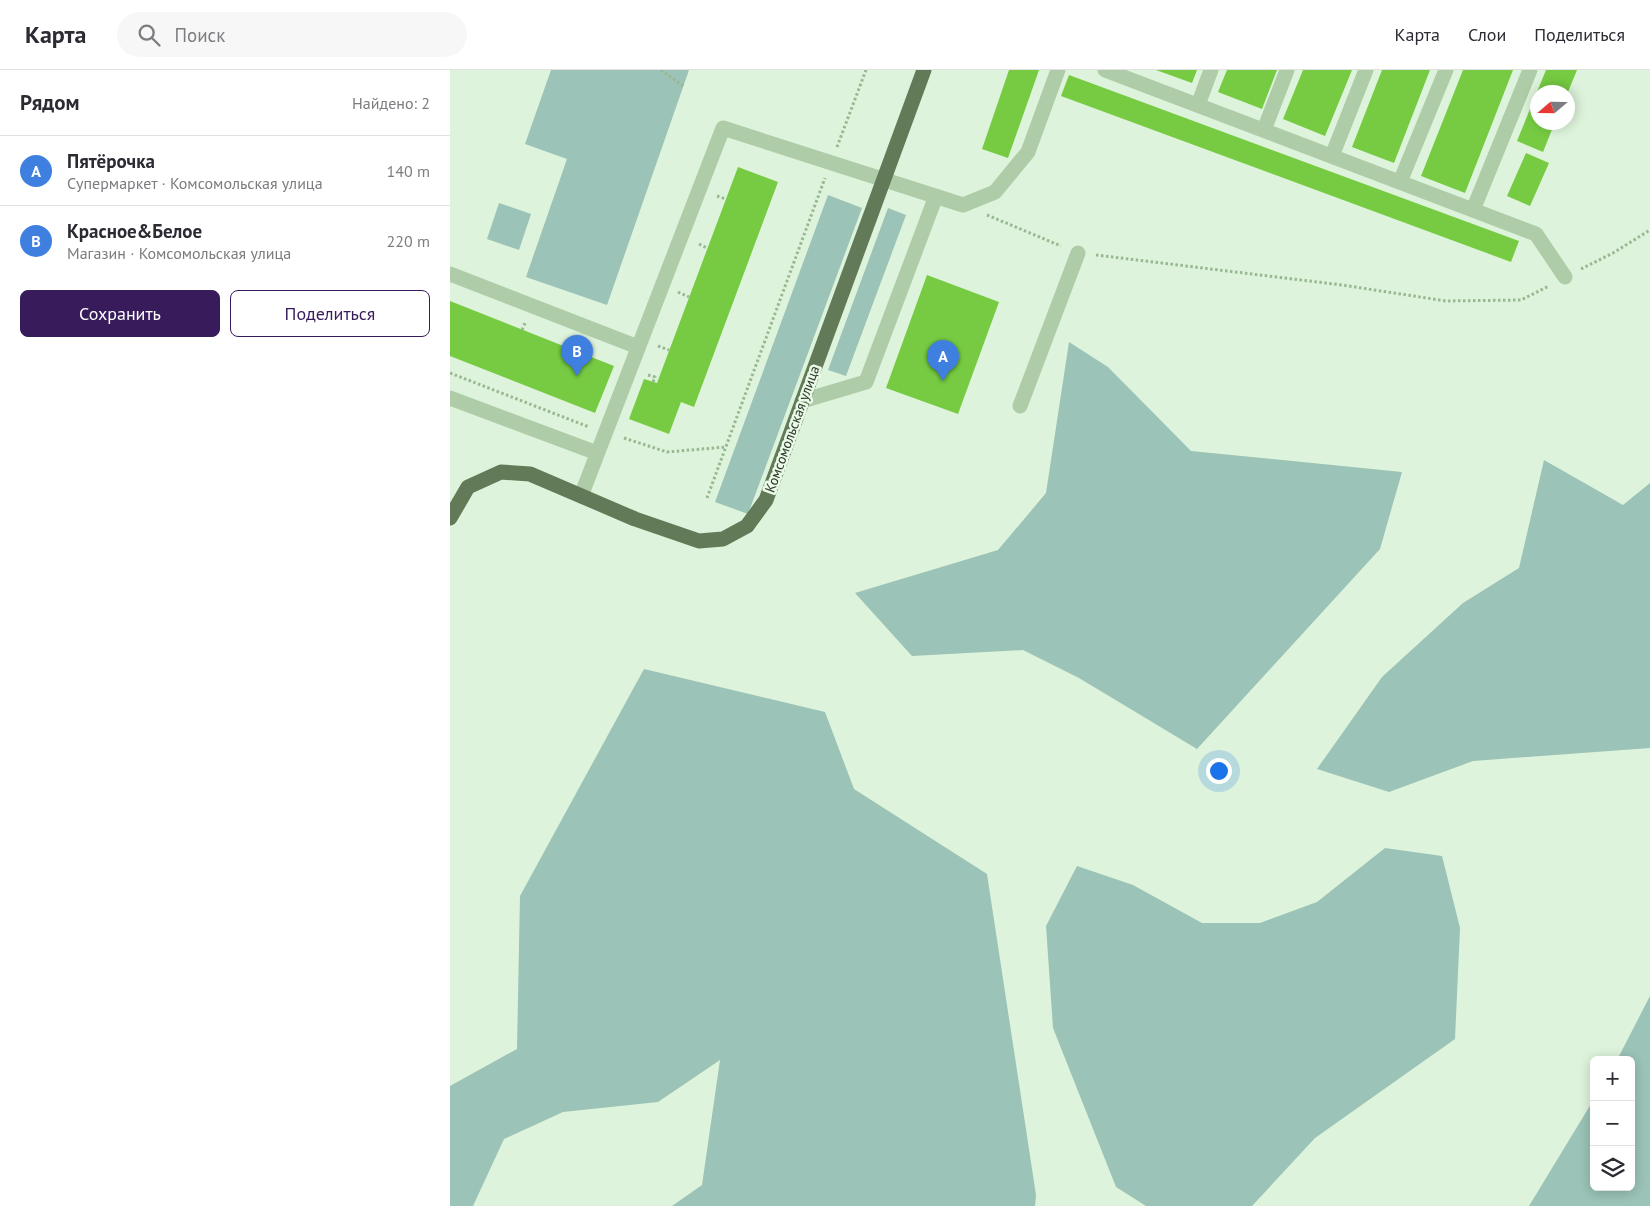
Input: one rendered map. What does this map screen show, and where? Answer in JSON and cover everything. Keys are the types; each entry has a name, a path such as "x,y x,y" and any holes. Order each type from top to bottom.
{"main road":[{"name":"Комсомольская улица","path":"450,518 468,487 501,472 530,474 635,519 699,541 723,539 747,526 766,500 924,70"}],"lane":[{"path":"581,496 723,128 963,205 995,192 1028,152 1058,70"},
{"path":"1105,70 1130,74 1198,105 1536,234 1565,277"},
{"path":"1198,105 1211,70"},
{"path":"1264,130 1287,70"},
{"path":"1332,156 1366,70"},
{"path":"1400,182 1446,70"},
{"path":"1473,210 1530,70"},
{"path":"802,402 866,382 936,196"},
{"path":"1020,406 1078,253"},
{"path":"450,274 638,347"},
{"path":"450,398 597,453"}],"path":[{"path":"661,70 683,86"},
{"path":"707,498 866,70"},
{"path":"963,205 1078,253 1342,285 1446,301 1521,300 1613,253 1650,230"},
{"path":"580,352 583,343"},
{"path":"450,373 605,432 667,452 726,447"}],"shaded area":[{"path":"551,70 689,70 607,305 526,277 567,159 525,144"},
{"path":"828,195 862,208 748,514 715,502"},
{"path":"499,203 531,214 519,250 487,239"},
{"path":"888,208 906,215 846,376 828,370"},
{"path":"1069,342 1108,367 1191,451 1402,472 1380,549 1197,749 1079,678 1023,650 912,656 855,593 998,550 1046,493"},
{"path":"1544,460 1623,505 1650,483 1650,748 1473,761 1389,792 1317,769 1382,677 1463,603 1519,568"},
{"path":"644,669 825,712 854,789 987,874 1036,1195 1035,1206 672,1206 702,1185 720,1060 658,1102 563,1112 504,1139 473,1206 450,1206 450,1086 517,1049 520,896"},
{"path":"1385,848 1442,856 1460,928 1455,1039 1315,1138 1252,1206 1146,1206 1116,1187 1053,1028 1046,926 1077,866 1133,885 1202,923 1260,923 1317,902"},
{"path":"1650,996 1650,1206 1529,1206 1590,1106 1590,1191 1635,1191 1635,1056 1619,1056"}],"building":[{"path":"1009,70 1039,70 1008,158 982,149"},
{"path":"1156,70 1197,70 1192,83"},
{"path":"1227,70 1277,70 1262,109 1218,92"},
{"path":"1303,70 1352,70 1325,136 1283,119"},
{"path":"1382,70 1430,70 1394,163 1352,147"},
{"path":"1463,70 1513,70 1465,193 1421,176"},
{"path":"1546,70 1577,70 1571,85 1540,85"},
{"path":"1069,75 1519,241 1511,262 1061,96"},
{"path":"1530,109 1530,130 1552,130 1543,152 1517,141"},
{"path":"1526,153 1549,163 1530,206 1507,196"},
{"path":"738,167 778,182 694,407 681,402 669,434 629,419 644,379 657,383"},
{"path":"927,275 999,302 958,414 886,388"},
{"path":"450,301 614,366 595,413 450,356"}],"place":[{"name":"Красное&Белое","path":"577,376"},
{"name":"Пятёрочка","path":"943,381"}]}
